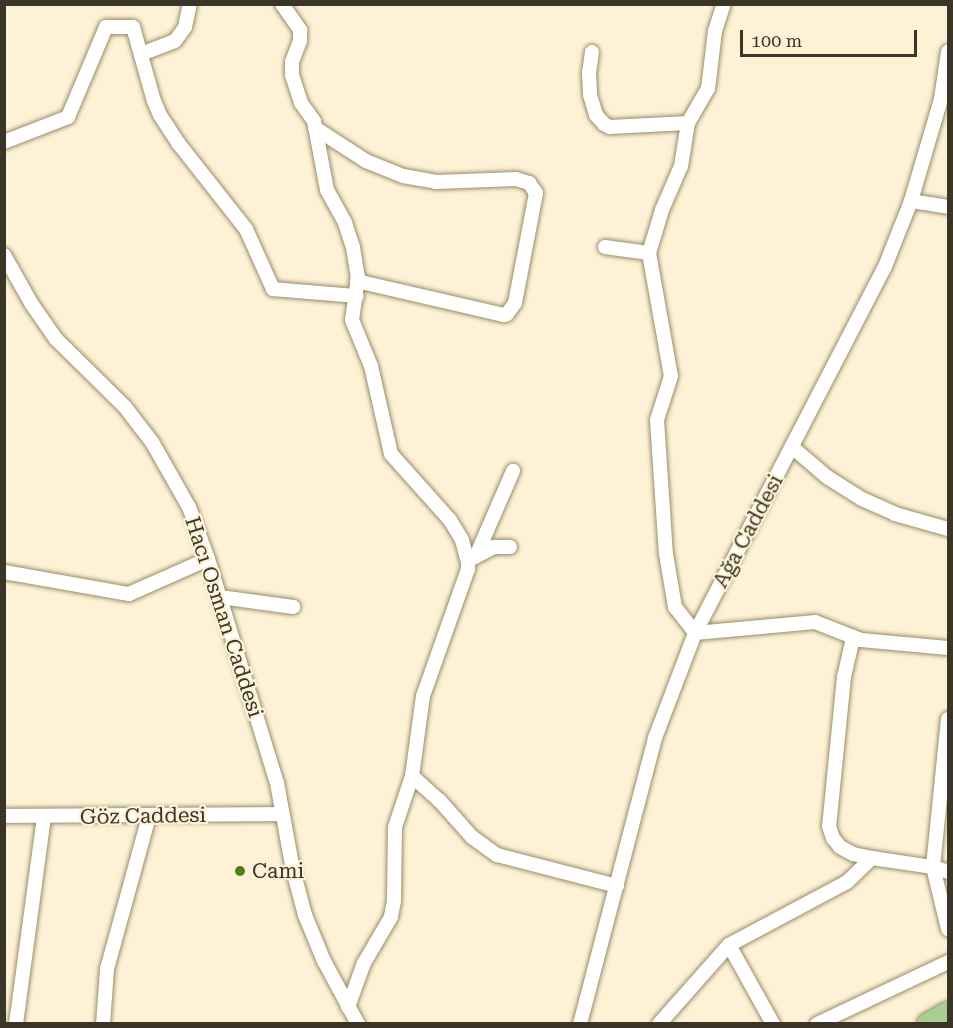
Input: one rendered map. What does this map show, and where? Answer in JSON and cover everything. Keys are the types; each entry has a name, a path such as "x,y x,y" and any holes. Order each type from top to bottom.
{"main road":[{"path":"928,1023 948,1013"}],"street":[{"path":"141,54 175,41 185,27 190,4"},
{"path":"282,4 300,30 300,41 292,62 292,75 301,103 314,121 323,180 350,235 357,281 357,296 352,320 371,366 391,454 450,520 472,559"},
{"path":"724,4 716,31 708,89 688,123 681,166 662,210 650,253 671,376 657,420 666,555 675,607 695,633 815,622 853,638 948,648"},
{"path":"4,142 68,117 106,27 133,27 154,101 160,114 179,144 246,229 273,289 357,296"},
{"path":"592,52 589,74 590,95 596,115 604,124 610,126 688,123"},
{"name":"Ağa Caddesi","path":"580,1023 618,886 655,738 695,633 875,288 911,201 941,99 948,52"},
{"path":"315,128 366,161 403,176 436,182 521,179 529,183 536,193 515,303 507,314 357,281"},
{"path":"911,201 948,207"},
{"path":"605,247 650,253"},
{"name":"Hacı Osman Caddesi","path":"4,255 31,303 56,339 125,407 152,442 189,507 208,559 277,783 293,870 305,915 324,962 358,1023"},
{"path":"792,447 827,477 862,499 895,514 948,529"},
{"path":"348,1008 361,970 391,917 394,901 395,827 412,776 423,696 472,559 513,471"},
{"path":"472,559 494,547 510,547"},
{"path":"4,572 129,594 208,559"},
{"path":"220,597 293,607"},
{"path":"853,638 844,677 829,826 833,838 840,846 853,854 933,867 948,872"},
{"path":"948,719 942,840 933,867 948,929"},
{"path":"412,776 439,800 472,837 497,855 618,886"},
{"name":"Göz Caddesi","path":"4,816 282,814"},
{"path":"103,1023 107,969 149,816"},
{"path":"16,1023 44,817"},
{"path":"659,1023 729,945 847,882 872,858"},
{"path":"729,945 774,1023"},
{"path":"818,1023 948,962"}],"place":[{"name":"Cami","path":"240,871"}]}
